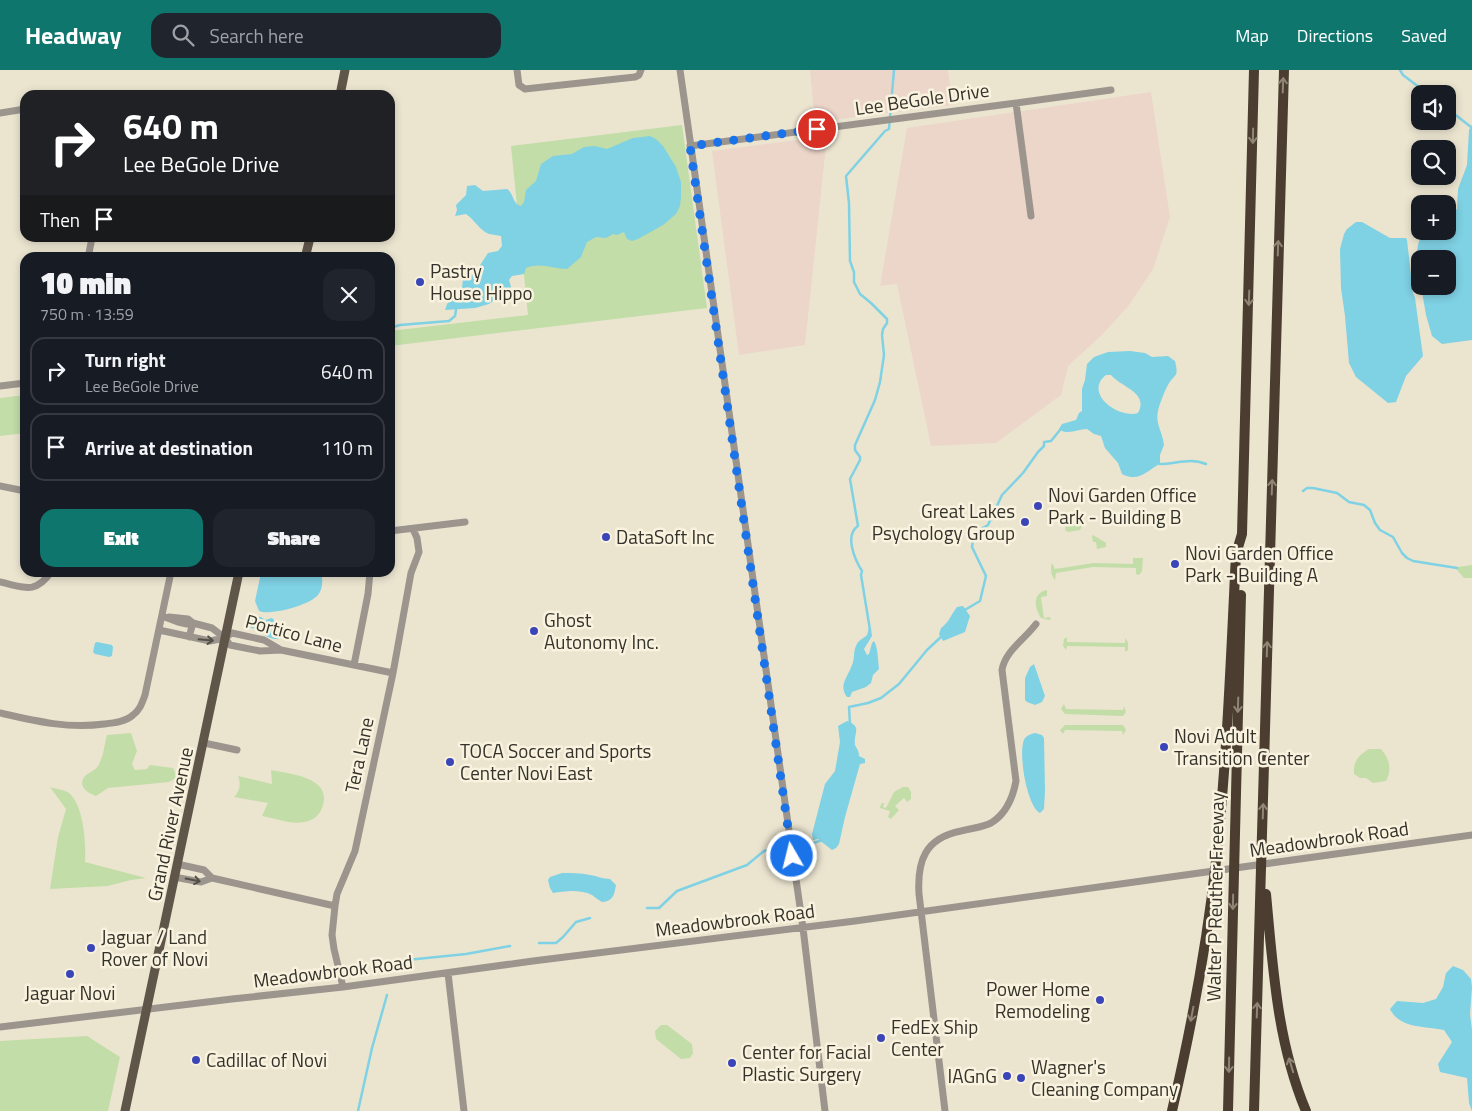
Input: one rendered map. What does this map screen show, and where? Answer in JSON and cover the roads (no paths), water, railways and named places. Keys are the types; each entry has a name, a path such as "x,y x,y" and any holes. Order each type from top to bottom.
{"highway":[{"path":"1172,1111 1194,1005 1216,863 1226,760 1236,554 1242,534 1254,70"},
{"path":"1254,1111 1284,70"},
{"name":"Walter P Reuther Freeway","path":"1228,1111 1242,534"},
{"path":"1261,860 1279,1017 1290,1062 1306,1111"}],"main road":[{"path":"341,90 345,70"},
{"name":"Grand River Avenue","path":"125,1111 174,877 228,641 238,577"}],"street":[{"path":"518,70 519,85 525,89 635,77 640,75 641,70"},
{"path":"680,70 802,928 825,1111"},
{"path":"1016,103 1112,90"},
{"name":"Lee BeGole Drive","path":"690,146 1016,103 1031,216"},
{"path":"0,113 20,110"},
{"path":"0,386 20,384"},
{"path":"0,486 20,490"},
{"path":"395,531 465,522"},
{"name":"Tera Lane","path":"343,987 333,940 334,906 355,851 393,673 411,572 419,552 418,538 413,529"},
{"path":"0,582 26,588 37,587 48,577"},
{"path":"0,713 40,722 78,727 118,722 126,720 133,715 142,704 159,630 165,616 170,577"},
{"path":"354,665 370,577"},
{"path":"165,616 178,622 193,623 212,628 228,641"},
{"path":"190,637 193,623"},
{"path":"945,1111 921,913 918,876 920,864 931,846 944,836 981,827 993,822 1003,812 1012,798 1016,781 1002,670 1007,656 1036,624"},
{"path":"159,630 210,642 228,641 260,651 281,650"},
{"name":"Portico Lane","path":"228,641 232,633 244,635 264,640 281,650 393,673"},
{"path":"204,743 237,750"},
{"name":"Meadowbrook Road","path":"0,1027 343,987 921,913 1472,835"},
{"path":"177,864 204,870 212,878 334,906"},
{"path":"174,877 202,882 212,878"},
{"path":"448,973 464,1111"}],"water":[{"path":"1472,125 1472,340 1442,344 1432,336 1423,295 1456,295 1456,250 1418,250 1418,246 1420,240 1456,240 1458,189 1467,165 1469,130"},
{"path":"650,136 663,146 676,167 681,182 680,206 676,214 663,225 632,241 627,239 624,232 617,235 613,234 606,238 596,237 587,242 581,257 567,269 541,266 526,268 524,274 512,276 509,280 511,287 489,304 475,308 445,310 447,304 462,288 463,279 475,273 488,253 498,251 502,246 501,236 489,234 466,214 455,216 456,205 466,195 467,186 475,185 483,191 507,189 516,203 521,206 524,202 526,190 536,181 541,164 553,156 572,154 584,147 595,146 607,149 633,138"},
{"path":"1356,222 1362,222 1390,238 1406,238 1407,240 1411,295 1414,295 1415,298 1423,356 1406,376 1396,402 1388,403 1356,377 1349,363 1341,288 1340,249 1347,229"},
{"path":"1130,351 1145,353 1152,357 1168,356 1175,361 1176,375 1167,387 1157,416 1164,445 1160,455 1160,464 1143,475 1133,477 1122,474 1118,463 1105,448 1101,436 1087,429 1066,432 1059,429 1062,424 1076,420 1082,411 1082,389 1087,364 1094,357 1108,352","holes":["1106,375 1111,375 1137,395 1140,400 1138,413 1121,412 1106,403 1101,397 1098,389 1100,382"]},
{"path":"260,577 322,577 320,593 314,599 299,606 280,611 264,612 259,611 255,601"},
{"path":"963,606 970,616 965,632 943,641 939,634 941,628 957,607"},
{"path":"255,616 265,620 272,618 282,623 287,631 287,637 271,638 264,635 259,629 251,628 249,621"},
{"path":"869,628 871,629 872,636 864,649 867,655 869,654 874,641 879,669 873,675 871,683 852,692 850,697 847,697 843,689 845,681 853,663 857,644 867,635"},
{"path":"97,642 112,645 112,656 95,654 93,652"},
{"path":"1034,664 1045,696 1042,702 1035,705 1025,700 1025,678 1030,667"},
{"path":"847,721 856,728 855,745 859,756 865,759 865,763 860,764 839,844 832,850 818,839 813,840 812,834 825,784 835,771 840,742 838,726"},
{"path":"1035,733 1042,735 1044,738 1045,791 1044,809 1040,813 1035,809 1027,790 1022,754 1025,738"},
{"path":"562,873 593,875 610,879 616,885 614,895 611,899 602,902 592,895 578,891 553,893 548,880 550,877"},
{"path":"1453,966 1463,970 1471,979 1472,1111 1469,1103 1467,1078 1440,1072 1438,1064 1452,1042 1444,1030 1414,1026 1406,1023 1394,1015 1390,1009 1397,1001 1423,1003 1436,999 1443,987 1446,973"}],"waterway":[{"path":"870,630 861,575 862,571 856,561 851,541 854,530 858,526 850,479 860,460 855,450 855,445 875,400 880,382 884,355 882,335 887,319 860,294 854,282 854,272 850,261 849,203 846,176 885,131 889,129 894,70"},
{"path":"1400,70 1403,75 1416,85"},
{"path":"1456,115 1471,127"},
{"path":"395,326 449,321 455,316 456,310"},
{"path":"963,611 980,601 986,576 972,547 974,533 988,525 1002,495 1023,473 1044,446 1044,442 1051,441 1060,430"},
{"path":"1160,464 1189,461 1206,464"},
{"path":"1303,491 1307,488 1313,488 1337,493 1349,502 1364,505 1370,510 1380,530 1393,537 1407,558 1413,561 1457,568"},
{"path":"850,724 849,707 881,698 899,684 927,650 942,636"},
{"path":"813,843 823,840"},
{"path":"647,908 659,908 677,891 747,865 764,851 771,849"},
{"path":"539,943 556,943 576,922 590,918"},
{"path":"397,961 466,954 510,946"},
{"path":"358,1111 372,1048 387,995"}],"place":[{"name":"Pastry House Hippo","path":"420,282"},
{"name":"Novi Garden Office Park - Building B","path":"1038,506"},
{"name":"Great Lakes Psychology Group","path":"1025,522"},
{"name":"DataSoft Inc","path":"606,537"},
{"name":"Novi Garden Office Park - Building A","path":"1175,564"},
{"name":"Ghost Autonomy Inc.","path":"534,631"},
{"name":"Novi Adult Transition Center","path":"1164,747"},
{"name":"TOCA Soccer and Sports Center Novi East","path":"450,762"},
{"name":"Jaguar / Land Rover of Novi","path":"91,948"},
{"name":"Jaguar Novi","path":"70,974"},
{"name":"Power Home Remodeling","path":"1100,1000"},
{"name":"FedEx Ship Center","path":"881,1038"},
{"name":"Cadillac of Novi","path":"196,1060"},
{"name":"Center for Facial Plastic Surgery","path":"732,1063"},
{"name":"IAGnG","path":"1007,1076"},
{"name":"Wagner's Cleaning Company","path":"1021,1078"}]}
